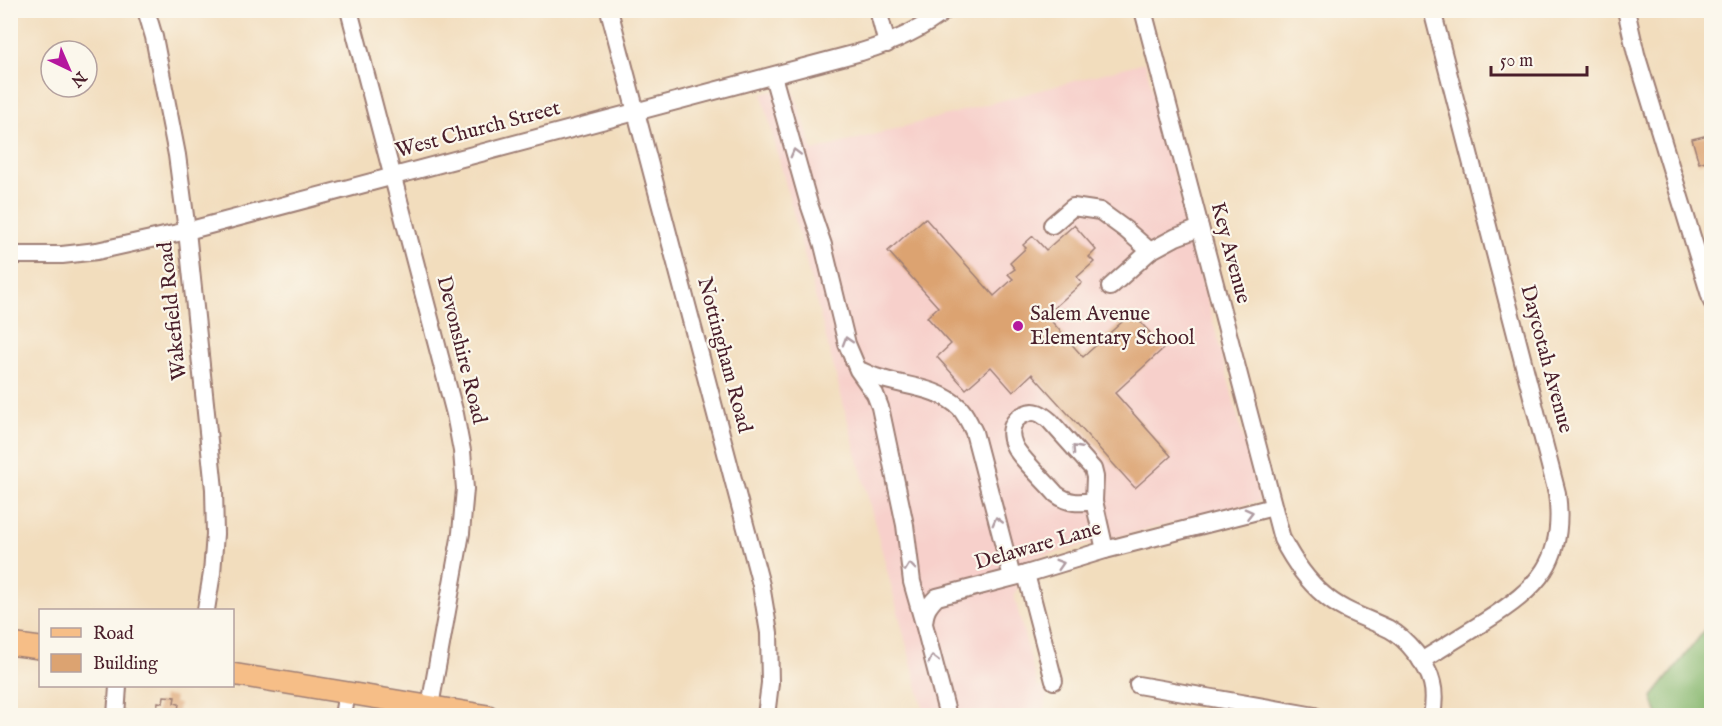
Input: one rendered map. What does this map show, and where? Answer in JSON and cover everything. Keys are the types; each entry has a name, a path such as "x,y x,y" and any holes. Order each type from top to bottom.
{"main road":[{"path":"10,645 39,648"},
{"path":"234,674 488,716"}],"street":[{"name":"Wakefield Road","path":"146,10 154,37 177,155 214,489 215,534 206,609"},
{"name":"Devonshire Road","path":"349,10 455,414 462,451 465,489 460,532 430,706"},
{"name":"Nottingham Road","path":"609,10 761,585 770,633 770,683 766,716"},
{"path":"878,10 887,44"},
{"name":"West Church Street","path":"10,255 62,255 98,251 187,231 887,44 915,31 946,10"},
{"name":"Key Avenue","path":"1143,10 1282,539 1306,578 1324,596 1344,609 1391,630 1406,642 1421,661 1431,681 1434,699 1432,716"},
{"name":"Daycotah Avenue","path":"1421,661 1509,606 1531,588 1544,571 1552,553 1557,538 1560,515 1557,493 1432,10"},
{"path":"1626,10 1636,54 1709,283 1712,302"},
{"path":"773,76 823,245 847,344 858,370 880,407 905,525 912,582 948,716"},
{"path":"1052,225 1073,207 1100,211 1150,251"},
{"path":"1110,287 1150,251 1176,237 1200,228"},
{"path":"858,370 876,378 943,396 968,418 1054,681"},
{"path":"1094,501 1071,503 1064,500 1014,447 1011,432 1013,423 1020,416 1029,412 1043,415 1093,469 1094,501 1105,550"},
{"name":"Delaware Lane","path":"924,624 925,612 937,597 1019,576 1105,550 1273,507"},
{"path":"1138,685 1315,716"},
{"path":"116,716 118,687"},
{"path":"343,716 347,692"}],"shaded area":[{"name":"Salem Avenue Elementary School","path":"1145,62 1260,501 1031,559 1014,595 1038,687 1048,689 1044,715 925,715 762,94 792,86 813,151"}],"green space":[{"path":"1705,630 1711,653 1711,715 1658,715 1652,697"}],"building":[{"path":"1712,134 1712,159 1699,163 1692,139"},
{"path":"925,218 994,296 1013,279 1008,274 1015,269 1010,263 1026,248 1023,245 1033,236 1046,250 1074,225 1096,250 1089,257 1094,262 1077,277 1082,283 1046,315 1083,357 1132,313 1164,348 1115,393 1171,456 1135,488 1032,374 1013,392 991,367 966,389 937,357 951,344 927,317 938,307 888,251"},
{"path":"164,696 175,697 174,703 179,704 177,716 156,716 158,702 163,703"}],"place":[{"name":"Salem Avenue Elementary School","path":"1018,326"}]}
